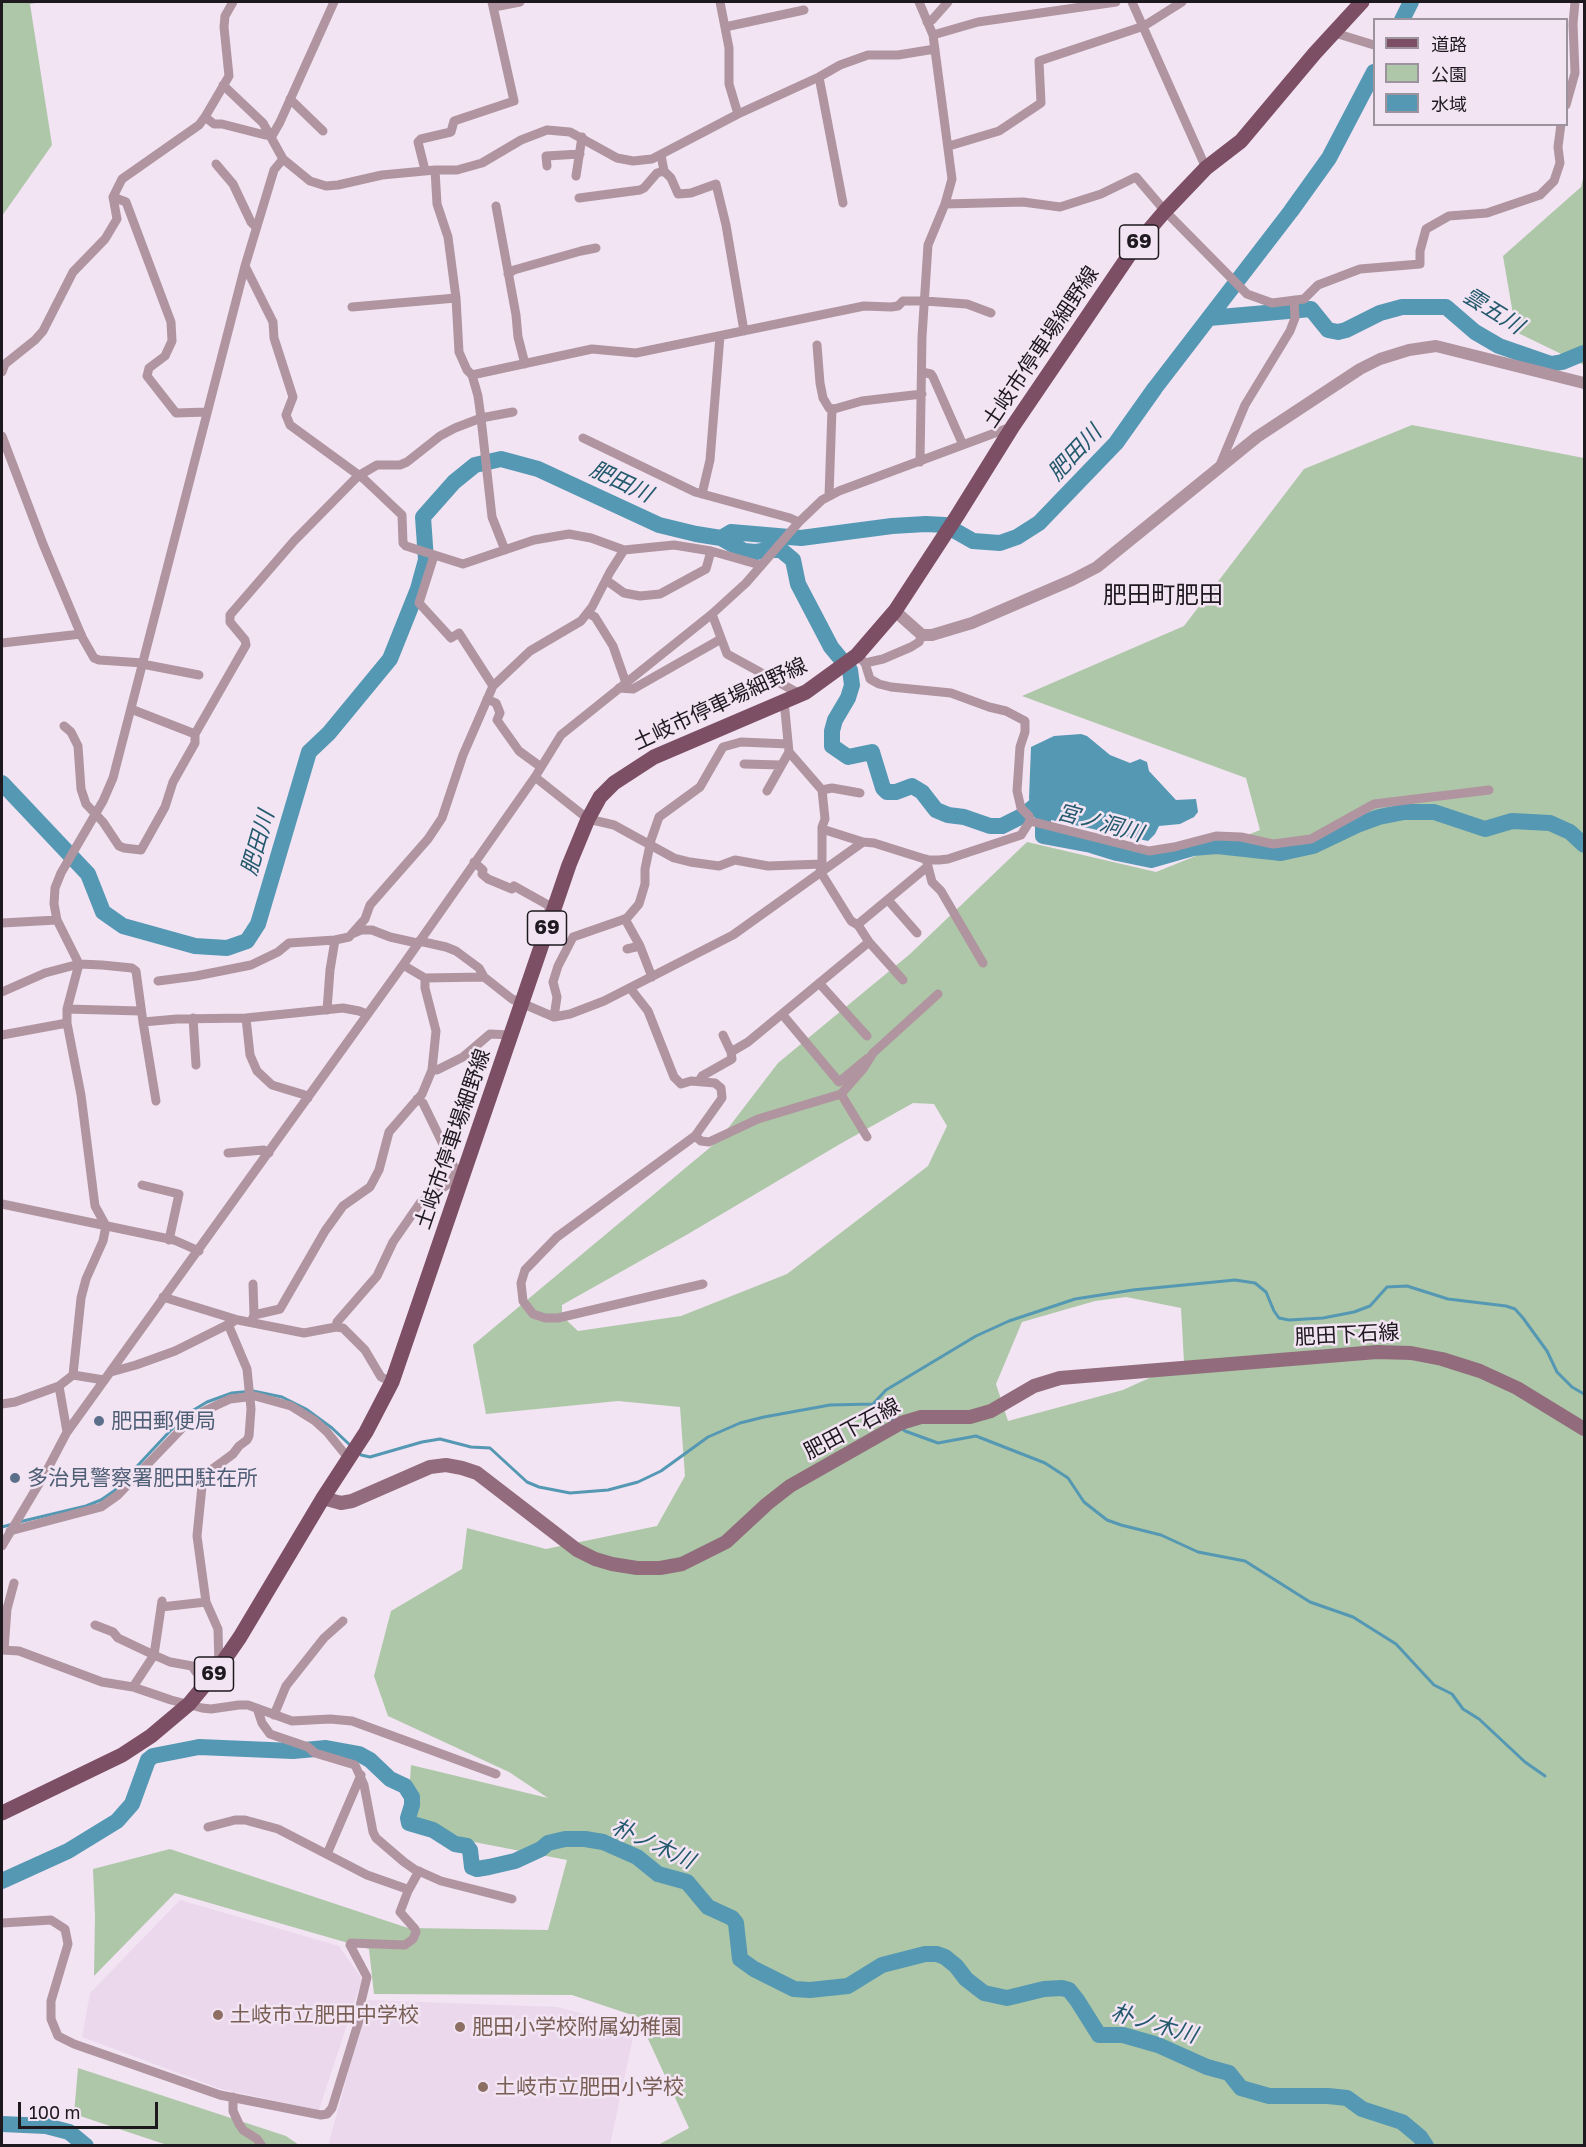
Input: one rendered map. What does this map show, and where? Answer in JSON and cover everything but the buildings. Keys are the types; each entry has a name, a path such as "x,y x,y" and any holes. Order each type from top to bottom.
{"main road":[{"name":"土岐市停車場細野線","path":"2,1813 122,1755 151,1736 189,1704 240,1637 322,1498 353,1453 393,1383 553,912 588,819 600,797 633,769 800,694 861,659 957,516 1013,426 1136,244 1206,168 1241,141 1315,53 1362,2"},
{"name":"肥田下石線","path":"322,1498 341,1503 352,1501 430,1467 446,1465 462,1468 477,1473 577,1550 612,1564 636,1568 660,1568 681,1564 726,1542 790,1486 901,1423 921,1417 970,1417 991,1411 1034,1386 1060,1378 1377,1352 1411,1353 1442,1359 1480,1371 1517,1388 1584,1429"}],"street":[{"path":"2,372 5,364 43,331 72,272 105,239 117,219 113,197 122,179 199,125 205,117 229,76 224,27 225,16 233,2"},
{"path":"271,135 334,2"},
{"path":"424,170 418,142 451,132 454,121 514,101 493,4 520,2"},
{"path":"720,2 729,48 729,84 738,114"},
{"path":"919,2 933,35 952,179 945,204 928,246 920,462"},
{"path":"927,22 932,20 948,2"},
{"path":"933,35 978,22 1116,2"},
{"path":"1132,2 1206,168"},
{"path":"949,146 999,131 1041,103 1039,61 1144,26 1182,2"},
{"path":"1568,99 1575,73 1573,24 1575,2"},
{"path":"725,27 804,10"},
{"path":"1335,33 1373,45"},
{"path":"224,85 263,123 284,159 310,180 326,186 382,175 424,170 452,172 476,166 521,140 547,130 570,132 617,158 633,161 652,159 840,65 868,55 898,55 935,49"},
{"path":"819,77 843,203"},
{"path":"290,99 323,131"},
{"path":"205,117 214,124 271,135"},
{"path":"945,204 1023,202 1060,207 1101,194 1136,177 1165,211 1247,294 1272,303 1294,302 1304,299 1318,285 1360,269 1420,264 1420,251 1426,229 1449,216 1487,213 1540,195 1554,181 1560,163 1558,147 1561,126"},
{"path":"576,176 582,137"},
{"path":"547,166 546,156 580,154"},
{"path":"661,155 664,171 671,178 678,194 716,184 726,225 744,331"},
{"path":"2,1404 15,1402 59,1386 73,1375 81,1298 86,1279 103,1241 106,1226 95,1206 84,1116 68,1023 67,1009 78,964 57,920 54,904 55,888 113,778 245,266 274,170 284,159"},
{"path":"216,164 233,184 251,222 256,227"},
{"path":"435,170 437,204 448,237 456,298 459,352 467,370 472,375 478,396 492,517 506,550"},
{"path":"579,198 640,190 657,172 664,171"},
{"path":"113,197 126,202 171,322 172,341 165,356 149,368 147,376 176,413 207,412"},
{"path":"496,206 518,337 525,364"},
{"path":"508,274 514,270 596,248"},
{"path":"245,266 273,322 274,338 293,397 286,415 290,425 379,492 402,515 403,543 406,546 463,564 544,537 569,534 591,538 624,550 674,545 711,551 760,565"},
{"path":"352,307 456,298"},
{"path":"472,375 592,350 636,353 854,307 898,306 903,301 967,304 991,313"},
{"path":"1220,465 1245,405 1290,331 1295,318 1294,302"},
{"path":"702,494 710,460 720,336"},
{"path":"817,345 823,398 832,409"},
{"path":"895,611 922,635 945,632 972,623 1072,580 1097,567 1257,437 1360,369 1380,359 1409,350 1436,346 1584,382"},
{"path":"922,372 933,377 963,445"},
{"path":"832,409 862,401 922,394"},
{"path":"829,496 832,409"},
{"path":"64,726 78,746 82,796 86,804 96,813 119,846 141,850 165,807 173,782 195,743 195,734 246,645 245,640 230,622 230,615 301,533 358,476 377,465 400,465 407,462 429,443 455,428 481,418 513,412"},
{"path":"2,1546 67,1432 403,965 535,777 561,735 712,614 746,583 811,509 829,496 1013,426"},
{"path":"2,436 82,637 94,658 143,663 199,675"},
{"path":"583,438 675,484 799,522"},
{"path":"158,981 196,976 251,964 278,952 286,944 349,937 365,919 370,904 428,839 442,818 463,755 493,686 530,651 581,621 588,613 624,550"},
{"path":"606,580 624,593 640,596 660,594 706,569 711,551"},
{"path":"433,556 419,603 451,638 459,633 493,686"},
{"path":"588,613 595,617 613,646 623,685"},
{"path":"712,614 727,654 800,694"},
{"path":"2,643 81,634 82,637"},
{"path":"922,635 911,647 883,659 861,659 870,679 891,687 951,693 1006,711 1025,721 1025,732 1020,747 1017,791 1021,808 1029,816 1030,821"},
{"path":"623,685 633,689 721,639"},
{"path":"486,699 496,703 500,713 497,720 519,751 541,767"},
{"path":"767,791 789,748 784,701"},
{"path":"131,708 195,734"},
{"path":"554,1017 557,997 553,982 558,966 573,937 625,919 639,904 644,890 646,862 655,824 659,817 700,787 723,747 741,742 789,748 822,790 825,819 822,830 821,868 851,921 857,925 903,980"},
{"path":"744,764 781,765"},
{"path":"535,777 588,819 614,825 674,858 708,866 719,866 735,860 768,866 821,868"},
{"path":"822,790 832,788 860,793"},
{"path":"1030,821 1149,851 1174,848 1216,836 1241,837 1273,844 1311,839 1374,804 1488,790"},
{"path":"822,830 874,843 927,863 948,859 1013,838 1021,834 1030,821"},
{"path":"352,933 372,930 390,937 446,947 456,951 479,968 484,977 512,999 554,1017 596,1005 733,935 821,868 863,842"},
{"path":"474,862 483,870 482,874 488,879 512,890 514,886 548,905 553,912"},
{"path":"857,925 888,900 927,863"},
{"path":"927,863 932,882 941,891 983,963"},
{"path":"888,900 917,933"},
{"path":"625,919 652,977"},
{"path":"2,923 57,920"},
{"path":"327,1010 330,970 336,940"},
{"path":"731,1052 748,1042 869,942"},
{"path":"627,949 639,946"},
{"path":"2,992 45,973 78,964 132,968 136,971 140,1011 156,1101"},
{"path":"403,965 425,978 484,977"},
{"path":"111,1372 175,1351 238,1320 253,1319 280,1309 325,1231 343,1206 370,1187 379,1170 389,1132 422,1094 432,1070 436,1030 425,988 425,978"},
{"path":"819,983 867,1036"},
{"path":"630,988 648,1011 674,1077 681,1084 699,1081 715,1083 721,1088 722,1098 696,1136 557,1237 525,1270 521,1283 523,1300 533,1314 545,1318 558,1318 704,1284"},
{"path":"696,1136 701,1141 709,1142 758,1119 827,1097 841,1095 870,1058 938,994"},
{"path":"143,1022 193,1018 246,1018 343,1008 367,1014"},
{"path":"67,1009 140,1011"},
{"path":"782,1014 839,1082 870,1058"},
{"path":"193,1018 196,1065"},
{"path":"246,1018 250,1055 257,1071 272,1085 305,1095 308,1098"},
{"path":"2,1035 68,1023"},
{"path":"432,1070 437,1070 463,1057 490,1034 511,1035"},
{"path":"699,1081 702,1076 732,1059 723,1035"},
{"path":"841,1095 867,1137"},
{"path":"417,1099 423,1104 456,1171"},
{"path":"336,1327 337,1322 377,1276 393,1242 420,1203 450,1183 470,1138 478,1135"},
{"path":"228,1153 264,1150 269,1153"},
{"path":"142,1185 179,1194 169,1240"},
{"path":"2,1204 169,1240 198,1251"},
{"path":"252,1284 253,1319"},
{"path":"163,1297 238,1320"},
{"path":"253,1319 304,1333 336,1327 343,1328 365,1350 381,1377 393,1383"},
{"path":"219,1667 218,1629 206,1602 197,1536 203,1476 247,1440 251,1409 247,1369 228,1324"},
{"path":"73,1375 104,1380"},
{"path":"59,1386 67,1432"},
{"path":"10,1531 101,1507 118,1495 174,1435 198,1414 250,1391 303,1413 353,1453"},
{"path":"14,1583 7,1609 3,1650 19,1651 102,1682 133,1687 171,1700 211,1709 239,1705 257,1708 292,1721 330,1719 352,1721 496,1774"},
{"path":"133,1687 157,1647 161,1604 206,1602"},
{"path":"274,1715 286,1686 324,1638 343,1621"},
{"path":"95,1625 170,1662 192,1666 196,1672"},
{"path":"257,1708 262,1723 270,1734 300,1744 315,1753 355,1765 361,1775 376,1838 404,1862 419,1872 441,1881 512,1899"},
{"path":"327,1854 361,1775"},
{"path":"208,1827 244,1820 286,1833 367,1875 408,1891"},
{"path":"2,1923 51,1920 65,1929 68,1944 51,2001 51,2019 58,2036 220,2095 321,2115 327,2114 332,2108 361,2014 360,2006 367,1977 350,1945 351,1943 405,1945 413,1939 415,1929 400,1912 419,1872"},
{"path":"233,2097 233,2111 239,2124 262,2145"}],"shaded area":[{"name":"土岐市立肥田中学校","path":"180,1900 339,1946 362,1979 319,2110 221,2089 82,2037 90,1993"},
{"name":"土岐市立肥田小学校","path":"368,2000 557,2007 635,2028 610,2145 328,2146"}],"green space":[{"path":"2,2 42,2 30,4 52,145 2,216"},
{"path":"1584,175 1584,365 1516,332 1503,256 1581,187"},
{"path":"1412,425 1584,458 1584,2145 658,2145 689,2128 638,2017 572,1995 374,1994 369,1949 175,1893 94,1976 93,1869 170,1849 408,1928 548,1930 567,1860 407,1829 411,1765 548,1798 509,1772 388,1716 374,1676 391,1611 462,1569 467,1528 546,1549 657,1526 685,1476 680,1407 618,1401 486,1414 473,1345 719,1140 778,1063 910,954 1027,842 1156,872 1260,830 1246,778 1022,696 1184,626 1304,469","holes":["913,1103 934,1104 947,1126 928,1166 787,1274 681,1316 578,1331 562,1316 562,1305","1126,1297 1181,1308 1184,1362 1123,1390 1008,1421 996,1384 1022,1322 1095,1301"]},
{"path":"78,2068 286,2136 299,2145 167,2145 74,2114"}],"water":[{"path":"1081,734 1087,736 1110,755 1130,763 1140,759 1147,762 1149,771 1176,800 1196,799 1198,812 1194,817 1180,824 1159,826 1148,841 1042,818 1029,799 1031,747 1054,736"}],"waterway":[{"name":"肥田川","path":"1403,18 1411,2"},
{"name":"肥田川","path":"2,783 88,874 103,912 123,926 195,946 227,948 247,941 258,924 309,752 329,733 390,659 418,589 426,560 423,517 454,482 475,465 501,459 538,469 659,525 721,538 731,532 801,538 926,524 945,525 973,541 1000,543 1017,537 1039,523 1116,443 1329,158 1373,74"},
{"name":"雲五川","path":"1209,318 1311,309 1328,330 1338,332 1380,313 1402,307 1446,307 1475,332 1499,346 1551,364 1584,353"},
{"name":"宮ノ洞川","path":"721,538 744,551 781,550 793,560 798,584 831,647 850,670 852,685 848,698 835,720 832,746 848,757 872,752 883,788 887,792 896,792 912,786 922,792 936,810 948,815 964,817 990,826 1002,826 1024,815 1036,805 1043,815 1043,836 1151,860 1193,848 1217,846 1281,853 1313,846 1357,825 1379,817 1404,812 1434,812 1485,829 1512,821 1550,823 1570,832 1584,845"},
{"path":"873,1404 886,1390 976,1336 1009,1321 1075,1299 1133,1290 1235,1280 1255,1283 1266,1292 1279,1318 1289,1320 1323,1318 1354,1312 1370,1306 1387,1287 1407,1286 1448,1299 1506,1306 1515,1309 1523,1318 1547,1351 1557,1372 1572,1387 1584,1394"},
{"path":"19,1522 86,1506 101,1500 114,1491 192,1411 207,1402 232,1393 253,1391 282,1397 306,1409 332,1428 351,1446"},
{"path":"358,1452 370,1457 440,1439 471,1447 490,1448 527,1482 539,1487 570,1493 608,1490 638,1482 661,1471 708,1437 740,1423 764,1417 830,1405 873,1404 894,1421"},
{"path":"901,1428 938,1443 976,1436 1045,1463 1068,1478 1084,1502 1107,1520 1161,1535 1198,1552 1245,1561 1310,1602 1353,1617 1396,1644 1434,1685 1452,1694 1463,1709 1479,1719 1525,1762 1545,1776"},
{"path":"2,1527 13,1524"},
{"name":"朴ノ木川","path":"2,1881 68,1851 117,1821 132,1804 148,1760 153,1756 199,1747 293,1751 326,1748 359,1754 370,1760 390,1779 405,1786 412,1797 409,1823 433,1830 455,1844 467,1846 470,1850 472,1867 477,1869 515,1861 541,1849 548,1843 565,1839 603,1842 637,1857 658,1874 687,1882 708,1907 732,1918 736,1923 740,1959 754,1969 794,1989 810,1990 848,1986 882,1965 925,1954 937,1954 956,1966 966,1979 984,1993 1007,1998 1044,1989 1069,1990 1099,2035 1123,2035 1158,2045 1207,2067 1229,2073 1241,2088 1269,2096 1347,2098 1362,2109 1402,2122 1420,2137 1426,2146"},
{"path":"2,2124 46,2126 69,2132 86,2146"}],"place":[{"name":"肥田郵便局","path":"99,1421"},
{"name":"多治見警察署肥田駐在所","path":"15,1478"},
{"name":"土岐市立肥田中学校","path":"218,2015"},
{"name":"肥田小学校附属幼稚園","path":"460,2027"},
{"name":"土岐市立肥田小学校","path":"483,2087"}],"district":[{"name":"肥田町肥田","path":"1163,595"}]}
